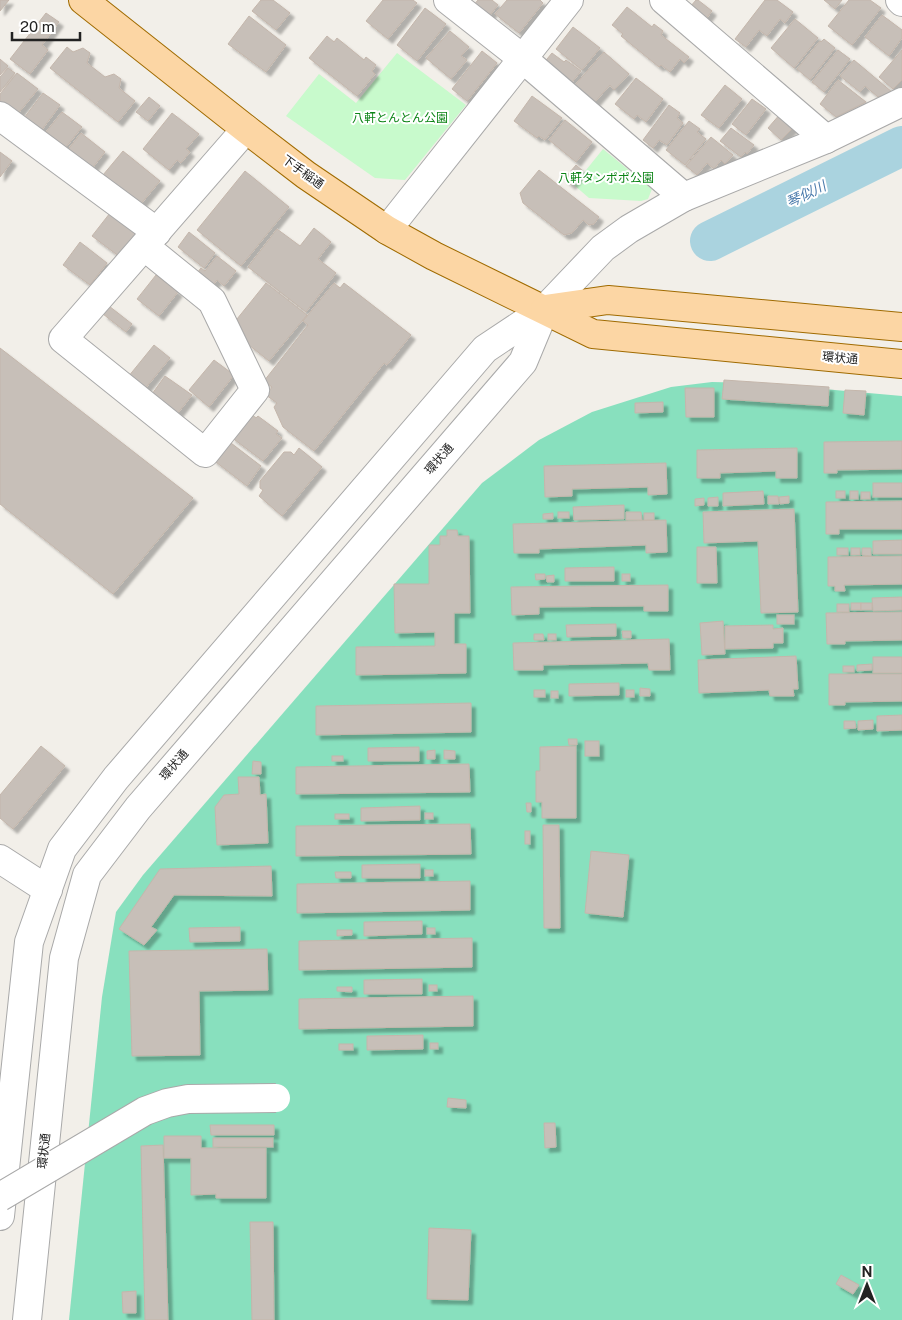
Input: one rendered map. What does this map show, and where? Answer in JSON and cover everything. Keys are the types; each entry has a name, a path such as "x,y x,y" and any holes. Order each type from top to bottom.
{"main road":[{"name":"下手稲通","path":"83,0 246,129 306,174 387,230 434,256 545,309"},
{"path":"545,309 608,300 902,327"},
{"name":"環状通","path":"545,309 593,334 902,364"}],"street":[{"path":"448,0 522,58 684,197"},
{"path":"387,230 569,0"},
{"path":"664,0 826,139"},
{"path":"0,1216 29,942 62,849 116,778 485,349 545,309 604,248 629,229 684,197 826,139 902,102"},
{"path":"0,116 150,239 212,301 254,390 205,454 63,339 150,239 246,129"},
{"name":"環状通","path":"27,1320 64,958 87,875 138,808 523,362 545,309"},
{"path":"0,859 48,890"},
{"path":"0,1197 145,1111 167,1103 188,1099 276,1098"}],"green space":[{"name":"八軒とんとん公園","path":"397,53 466,105 405,180 375,178 286,116 319,74 356,103"},
{"name":"八軒タンポポ公園","path":"603,149 652,189 648,199 641,201 589,198 574,185"},
{"path":"712,382 755,383 902,396 902,1320 69,1320 102,997 116,912 143,875 482,483 539,440 592,412 671,387"}],"building":[{"path":"0,0 9,0 0,11"},
{"path":"261,0 273,0 290,13 276,30 252,11"},
{"path":"383,0 413,0 417,3 388,39 366,21"},
{"path":"478,0 492,0 498,5 487,19 472,7"},
{"path":"507,0 540,0 543,3 519,33 495,14"},
{"path":"696,0 712,11 706,19 690,7"},
{"path":"765,0 777,0 793,12 785,23 780,19 767,36 759,30 746,47 735,39"},
{"path":"824,0 842,0 835,9"},
{"path":"849,0 870,0 881,8 852,45 828,26"},
{"path":"627,7 652,27 654,24 663,31 661,35 689,57 684,63 680,59 670,72 661,65 659,67 621,36 623,34 612,25"},
{"path":"425,8 446,24 417,61 397,45"},
{"path":"46,13 59,22 42,45 48,50 30,74 10,59"},
{"path":"882,15 902,30 902,38 889,56 865,37"},
{"path":"249,16 286,45 266,72 228,44"},
{"path":"795,19 818,38 794,68 771,48"},
{"path":"573,27 600,48 582,70 556,49"},
{"path":"450,31 469,47 461,56 467,60 451,79 426,58"},
{"path":"327,36 334,42 337,38 364,60 366,57 376,65 372,71 375,74 357,96 309,58"},
{"path":"824,39 835,48 810,80 797,69 820,41"},
{"path":"67,47 73,52 83,48 90,53 87,63 105,77 114,74 121,79 119,88 135,101 118,122 50,68"},
{"path":"838,50 850,59 824,92 812,82"},
{"path":"902,50 902,80 893,89 879,77"},
{"path":"482,51 497,63 467,101 452,89"},
{"path":"604,52 629,74 614,90 610,85 594,103 574,86"},
{"path":"552,53 581,71 569,86 542,65"},
{"path":"0,59 8,66 0,75"},
{"path":"854,60 892,92 878,97 865,86 860,92 840,76"},
{"path":"8,68 15,73 0,92 0,77"},
{"path":"17,73 38,89 16,116 0,104 0,94"},
{"path":"636,78 663,99 646,122 637,115 634,119 615,104"},
{"path":"838,80 866,102 836,117 820,104"},
{"path":"725,85 742,99 719,128 701,115"},
{"path":"43,93 60,105 41,131 24,118"},
{"path":"532,96 562,118 545,140 539,136 537,138 514,121"},
{"path":"149,97 160,106 148,121 136,112"},
{"path":"752,99 766,109 746,135 732,124"},
{"path":"669,105 680,113 677,118 683,123 667,145 659,140 653,148 643,140"},
{"path":"62,112 82,127 66,147 46,132"},
{"path":"172,113 199,134 186,149 190,152 181,163 177,160 169,170 143,149"},
{"path":"781,113 795,126 781,140 768,128"},
{"path":"565,120 592,142 576,162 549,140"},
{"path":"689,121 700,129 697,132 706,139 685,165 666,150"},
{"path":"731,128 754,145 747,154 745,152 741,157 720,141"},
{"path":"81,133 105,152 90,171 66,152"},
{"path":"711,137 733,155 725,164 721,160 714,169 707,163 697,175 686,166"},
{"path":"123,151 160,181 140,205 103,175"},
{"path":"0,152 12,161 0,177"},
{"path":"576,165 583,171 571,185 564,179"},
{"path":"539,170 599,217 594,224 589,225 583,220 572,233 564,235 523,203 520,193"},
{"path":"245,171 289,207 241,266 197,230"},
{"path":"110,213 138,235 120,257 92,236"},
{"path":"314,228 331,242 318,259 336,273 306,312 248,267 277,229 300,246"},
{"path":"189,232 215,253 204,268 178,247"},
{"path":"80,242 107,263 90,285 63,265"},
{"path":"217,256 236,271 224,286 217,280 213,285 197,273 201,268 205,271"},
{"path":"156,275 178,292 159,316 137,299"},
{"path":"266,283 307,315 269,361 249,345 237,319"},
{"path":"334,283 340,288 344,283 411,335 387,365 384,363 314,451 283,427 274,407 277,403 266,395 272,387 264,381 308,325 303,321"},
{"path":"109,306 132,324 126,332 103,314"},
{"path":"154,345 170,358 144,390 128,377"},
{"path":"0,348 193,498 113,594 0,504"},
{"path":"214,360 234,375 209,407 189,390"},
{"path":"165,376 192,395 178,413 152,394"},
{"path":"724,380 829,387 828,406 722,399"},
{"path":"685,388 714,388 714,417 686,417"},
{"path":"845,390 866,391 864,415 843,413"},
{"path":"663,402 663,412 635,413 635,403"},
{"path":"250,413 256,418 258,416 278,431 276,434 282,438 263,461 231,437"},
{"path":"227,440 261,466 247,486 212,459"},
{"path":"902,441 902,469 837,470 837,473 824,473 824,442"},
{"path":"299,448 322,467 282,516 259,496 263,490 260,488 260,481 284,452 291,452 294,455"},
{"path":"797,448 797,478 776,478 776,471 720,473 720,478 697,478 697,450"},
{"path":"666,463 667,494 648,495 648,487 572,489 572,496 545,497 544,466"},
{"path":"873,483 902,483 902,497 873,497"},
{"path":"763,491 764,504 723,506 723,493"},
{"path":"836,491 845,491 845,498 836,498"},
{"path":"850,491 858,491 858,499 850,499"},
{"path":"861,492 870,492 870,499 861,499"},
{"path":"768,496 778,496 779,504 768,504"},
{"path":"789,496 789,503 780,504 779,497"},
{"path":"718,497 718,506 708,506 708,498"},
{"path":"704,498 704,505 695,506 695,499"},
{"path":"902,501 902,529 839,529 839,534 826,534 826,502"},
{"path":"624,505 624,519 574,520 573,507"},
{"path":"794,509 798,612 761,613 758,541 704,543 703,512"},
{"path":"558,512 569,512 569,518 558,518"},
{"path":"626,512 641,512 642,520 626,520"},
{"path":"553,513 553,519 543,519 543,514"},
{"path":"644,513 654,513 654,520 644,520"},
{"path":"666,520 667,552 646,553 646,545 539,549 539,553 514,553 513,524"},
{"path":"447,530 457,530 458,536 469,536 470,613 454,613 454,644 466,644 466,673 356,675 356,647 435,646 435,632 395,633 394,584 429,584 429,545 440,545 440,536 447,536"},
{"path":"902,540 902,554 873,554 873,541"},
{"path":"697,547 716,547 717,583 697,583"},
{"path":"837,548 848,548 848,555 837,555"},
{"path":"851,548 860,548 860,555 851,555"},
{"path":"862,548 871,548 871,556 862,555"},
{"path":"902,556 902,584 844,585 845,591 835,591 835,586 828,586 828,557"},
{"path":"614,567 614,581 565,581 565,568"},
{"path":"535,574 545,574 545,579 536,580"},
{"path":"622,574 630,574 630,581 622,581"},
{"path":"554,575 554,582 547,582 546,576"},
{"path":"668,585 668,611 644,611 644,606 539,607 539,614 512,615 511,587"},
{"path":"902,597 902,610 873,611 872,598"},
{"path":"851,603 861,603 861,610 851,610"},
{"path":"861,603 872,603 872,610 861,610"},
{"path":"837,604 849,604 849,612 837,612"},
{"path":"902,612 902,640 845,641 845,644 827,644 826,613"},
{"path":"777,615 794,615 794,624 777,624"},
{"path":"723,621 725,654 702,655 700,623"},
{"path":"616,624 616,636 567,637 566,625"},
{"path":"773,625 773,629 783,628 783,643 773,643 773,648 725,649 725,626"},
{"path":"622,631 631,631 631,638 623,638"},
{"path":"534,634 543,634 544,640 534,640"},
{"path":"548,634 556,634 556,640 548,640"},
{"path":"669,639 670,670 649,670 648,663 543,665 543,670 514,670 513,643"},
{"path":"796,656 798,689 793,689 794,696 770,696 769,690 699,693 698,660"},
{"path":"873,657 902,657 902,673 873,673"},
{"path":"872,664 872,670 857,671 857,665"},
{"path":"843,666 854,666 854,672 843,672"},
{"path":"829,674 902,674 902,701 845,702 845,705 829,705"},
{"path":"619,683 619,695 569,696 569,684"},
{"path":"640,688 650,689 650,696 640,696"},
{"path":"534,690 545,690 545,697 534,697"},
{"path":"626,690 634,690 634,697 626,697"},
{"path":"551,691 558,691 558,698 551,698"},
{"path":"471,703 471,732 316,735 316,706"},
{"path":"902,715 902,730 877,731 877,716"},
{"path":"873,720 873,729 858,730 858,721"},
{"path":"844,721 855,721 856,728 844,729"},
{"path":"568,739 577,739 577,745 569,745"},
{"path":"585,741 599,741 599,756 585,756"},
{"path":"41,746 65,766 13,829 0,818 0,795"},
{"path":"576,746 576,818 542,818 542,802 536,802 536,771 540,771 540,747"},
{"path":"419,747 419,761 368,761 368,748"},
{"path":"435,750 435,759 427,759 427,751"},
{"path":"444,750 455,751 455,759 444,759"},
{"path":"332,756 343,756 343,761 332,761"},
{"path":"253,761 261,762 261,774 252,774"},
{"path":"469,764 470,792 296,794 296,767"},
{"path":"238,777 259,777 260,795 266,794 268,843 217,845 215,807 224,795 239,794"},
{"path":"526,803 531,803 531,812 527,812"},
{"path":"420,806 420,820 361,821 361,808"},
{"path":"425,813 433,813 433,819 425,819"},
{"path":"335,814 349,814 349,819 335,819"},
{"path":"470,824 471,854 296,856 296,826"},
{"path":"543,825 559,825 560,928 544,928"},
{"path":"525,831 530,831 530,844 525,844"},
{"path":"591,851 629,855 623,917 585,913"},
{"path":"420,864 420,878 362,878 362,865"},
{"path":"271,866 272,896 174,895 151,927 157,930 144,945 119,929 160,869"},
{"path":"425,870 433,870 433,876 425,876"},
{"path":"335,872 351,872 351,878 336,878"},
{"path":"470,881 470,910 297,913 297,884"},
{"path":"422,921 422,934 364,936 364,922"},
{"path":"240,927 240,941 190,942 189,928"},
{"path":"427,928 435,928 435,934 427,934"},
{"path":"337,930 352,930 352,935 337,936"},
{"path":"472,938 472,967 299,970 299,941"},
{"path":"267,949 268,990 199,991 200,1055 132,1056 129,951"},
{"path":"422,979 422,994 364,994 364,980"},
{"path":"429,985 437,985 437,991 429,991"},
{"path":"337,987 352,987 352,992 337,991"},
{"path":"473,996 473,1026 299,1029 299,999"},
{"path":"423,1035 423,1049 367,1050 367,1036"},
{"path":"430,1043 438,1043 438,1049 430,1049"},
{"path":"339,1044 353,1044 353,1050 339,1050"},
{"path":"448,1098 466,1100 466,1108 447,1107"},
{"path":"544,1123 555,1123 556,1147 545,1148"},
{"path":"210,1125 274,1125 274,1135 211,1135"},
{"path":"164,1136 201,1136 201,1148 266,1148 266,1198 216,1198 216,1194 191,1195 191,1158 164,1158"},
{"path":"213,1138 273,1138 273,1147 213,1147"},
{"path":"163,1145 168,1320 145,1320 141,1146"},
{"path":"250,1222 273,1222 274,1320 252,1320"},
{"path":"429,1228 471,1230 468,1300 427,1299"},
{"path":"841,1275 859,1285 853,1294 836,1284"},
{"path":"136,1291 136,1313 123,1313 122,1292"}],"waterway":[{"name":"琴似川","path":"710,241 902,146"}]}
